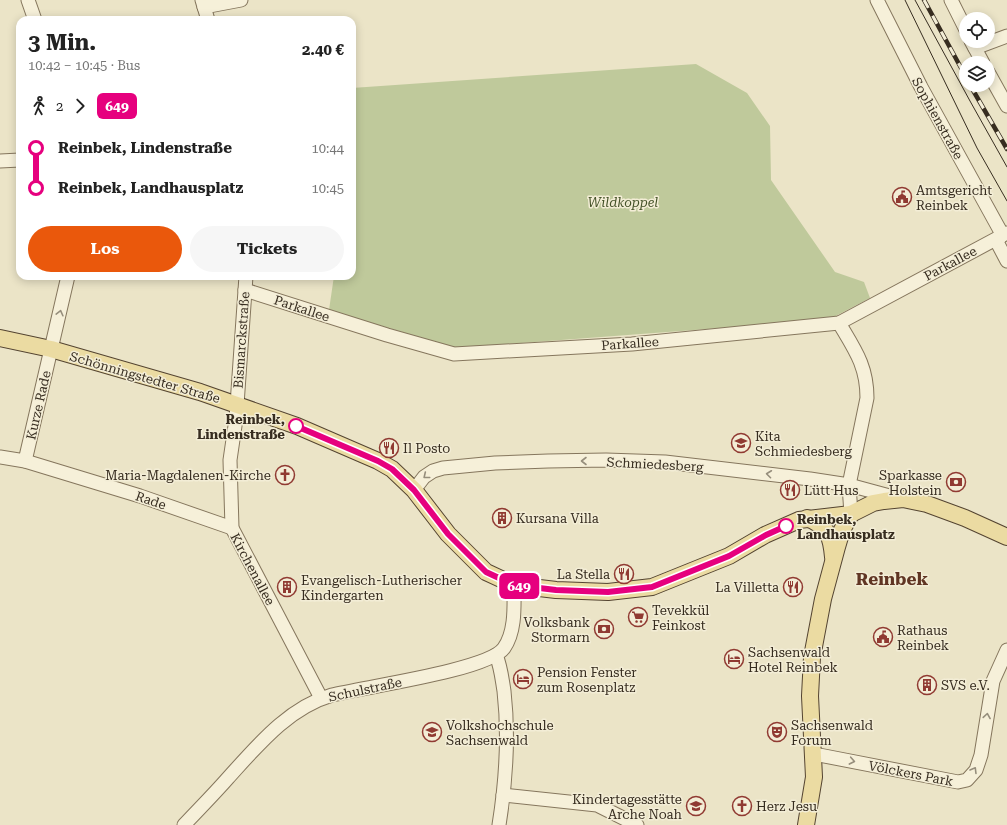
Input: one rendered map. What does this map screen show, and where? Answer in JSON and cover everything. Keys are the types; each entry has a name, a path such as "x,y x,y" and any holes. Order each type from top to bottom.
{"main road":[{"name":"Schönningstedter Straße","path":"0,338 51,349 237,404 297,426 378,461 392,469 414,490 448,534 486,572 514,585 556,590 608,592 652,587 729,556 766,535 799,520 851,514"},
{"path":"806,825 814,778 810,696 812,656 823,599 835,554 844,526 851,514 873,503 903,499 927,504 1007,536"},
{"path":"830,516 837,524 835,554"},
{"path":"807,518 818,523 827,532 835,554"}],"street":[{"path":"28,0 34,16"},
{"path":"207,16 203,3 241,0"},
{"name":"Sophienstraße","path":"877,0 921,87 1004,233 997,242 1007,261"},
{"path":"951,0 959,16"},
{"path":"995,39 1007,36"},
{"path":"995,85 1007,106"},
{"path":"0,161 16,160"},
{"name":"Parkallee","path":"245,290 454,354 632,344 839,324 1004,233"},
{"name":"Kurze Rade","path":"24,461 67,280"},
{"name":"Bismarckstraße","path":"237,404 246,280"},
{"path":"839,324 860,358 864,368 867,389 867,398 850,485 851,514"},
{"name":"Kirchenallee","path":"237,404 230,460 232,528 321,698"},
{"name":"Rade","path":"0,457 24,461 140,496 232,528"},
{"name":"Schmiedesberg","path":"414,490 424,477 433,471 443,468 548,460 665,462 850,485 903,499"},
{"path":"499,825 503,795 506,749 506,713 500,664 496,655 505,647 510,636 513,619 514,585"},
{"name":"Völckers Park","path":"814,754 958,782 967,780 976,770 981,755 994,681 1007,650"},
{"name":"Schulstraße","path":"184,825 270,734 303,707 321,698 476,664 496,655"},
{"path":"503,795 597,805 637,825"}],"green space":[{"name":"Wildkoppel","path":"696,64 747,93 770,126 771,180 835,272 864,282 870,298 828,320 455,348 329,310 333,280 356,280 356,88"}],"tram line":[{"path":"905,0 977,148 1007,201"},
{"path":"915,0 1007,167"}],"railway":[{"path":"924,0 959,64"},
{"path":"974,92 1007,149"}],"bus line":[{"name":"649","path":"296,426 378,461 392,469 414,490 448,534 469,556 486,572 514,585 556,590 608,592 652,587 729,556 766,535 786,526"}],"place":[{"name":"Amtsgericht Reinbek","path":"902,197"},
{"name":"Reinbek, Lindenstraße","path":"296,426"},
{"name":"Kita Schmiedesberg","path":"741,443"},
{"name":"Il Posto","path":"389,448"},
{"name":"Maria-Magdalenen-Kirche","path":"285,475"},
{"name":"Sparkasse Holstein","path":"956,482"},
{"name":"Lütt Hus","path":"790,490"},
{"name":"Kursana Villa","path":"502,518"},
{"name":"Reinbek, Landhausplatz","path":"786,526"},
{"name":"La Stella","path":"624,574"},
{"name":"Evangelisch-Lutherischer Kindergarten","path":"287,587"},
{"name":"La Villetta","path":"793,587"},
{"name":"Tevekkül Feinkost","path":"638,617"},
{"name":"Volksbank Stormarn","path":"604,629"},
{"name":"Rathaus Reinbek","path":"883,637"},
{"name":"Sachsenwald Hotel Reinbek","path":"734,659"},
{"name":"Pension Fenster zum Rosenplatz","path":"523,679"},
{"name":"SVS e.V.","path":"927,685"},
{"name":"Volkshochschule Sachsenwald","path":"432,732"},
{"name":"Sachsenwald Forum","path":"777,732"},
{"name":"Kindertagesstätte Arche Noah","path":"696,806"},
{"name":"Herz Jesu","path":"742,806"}],"district":[{"name":"Reinbek","path":"892,579"}]}
